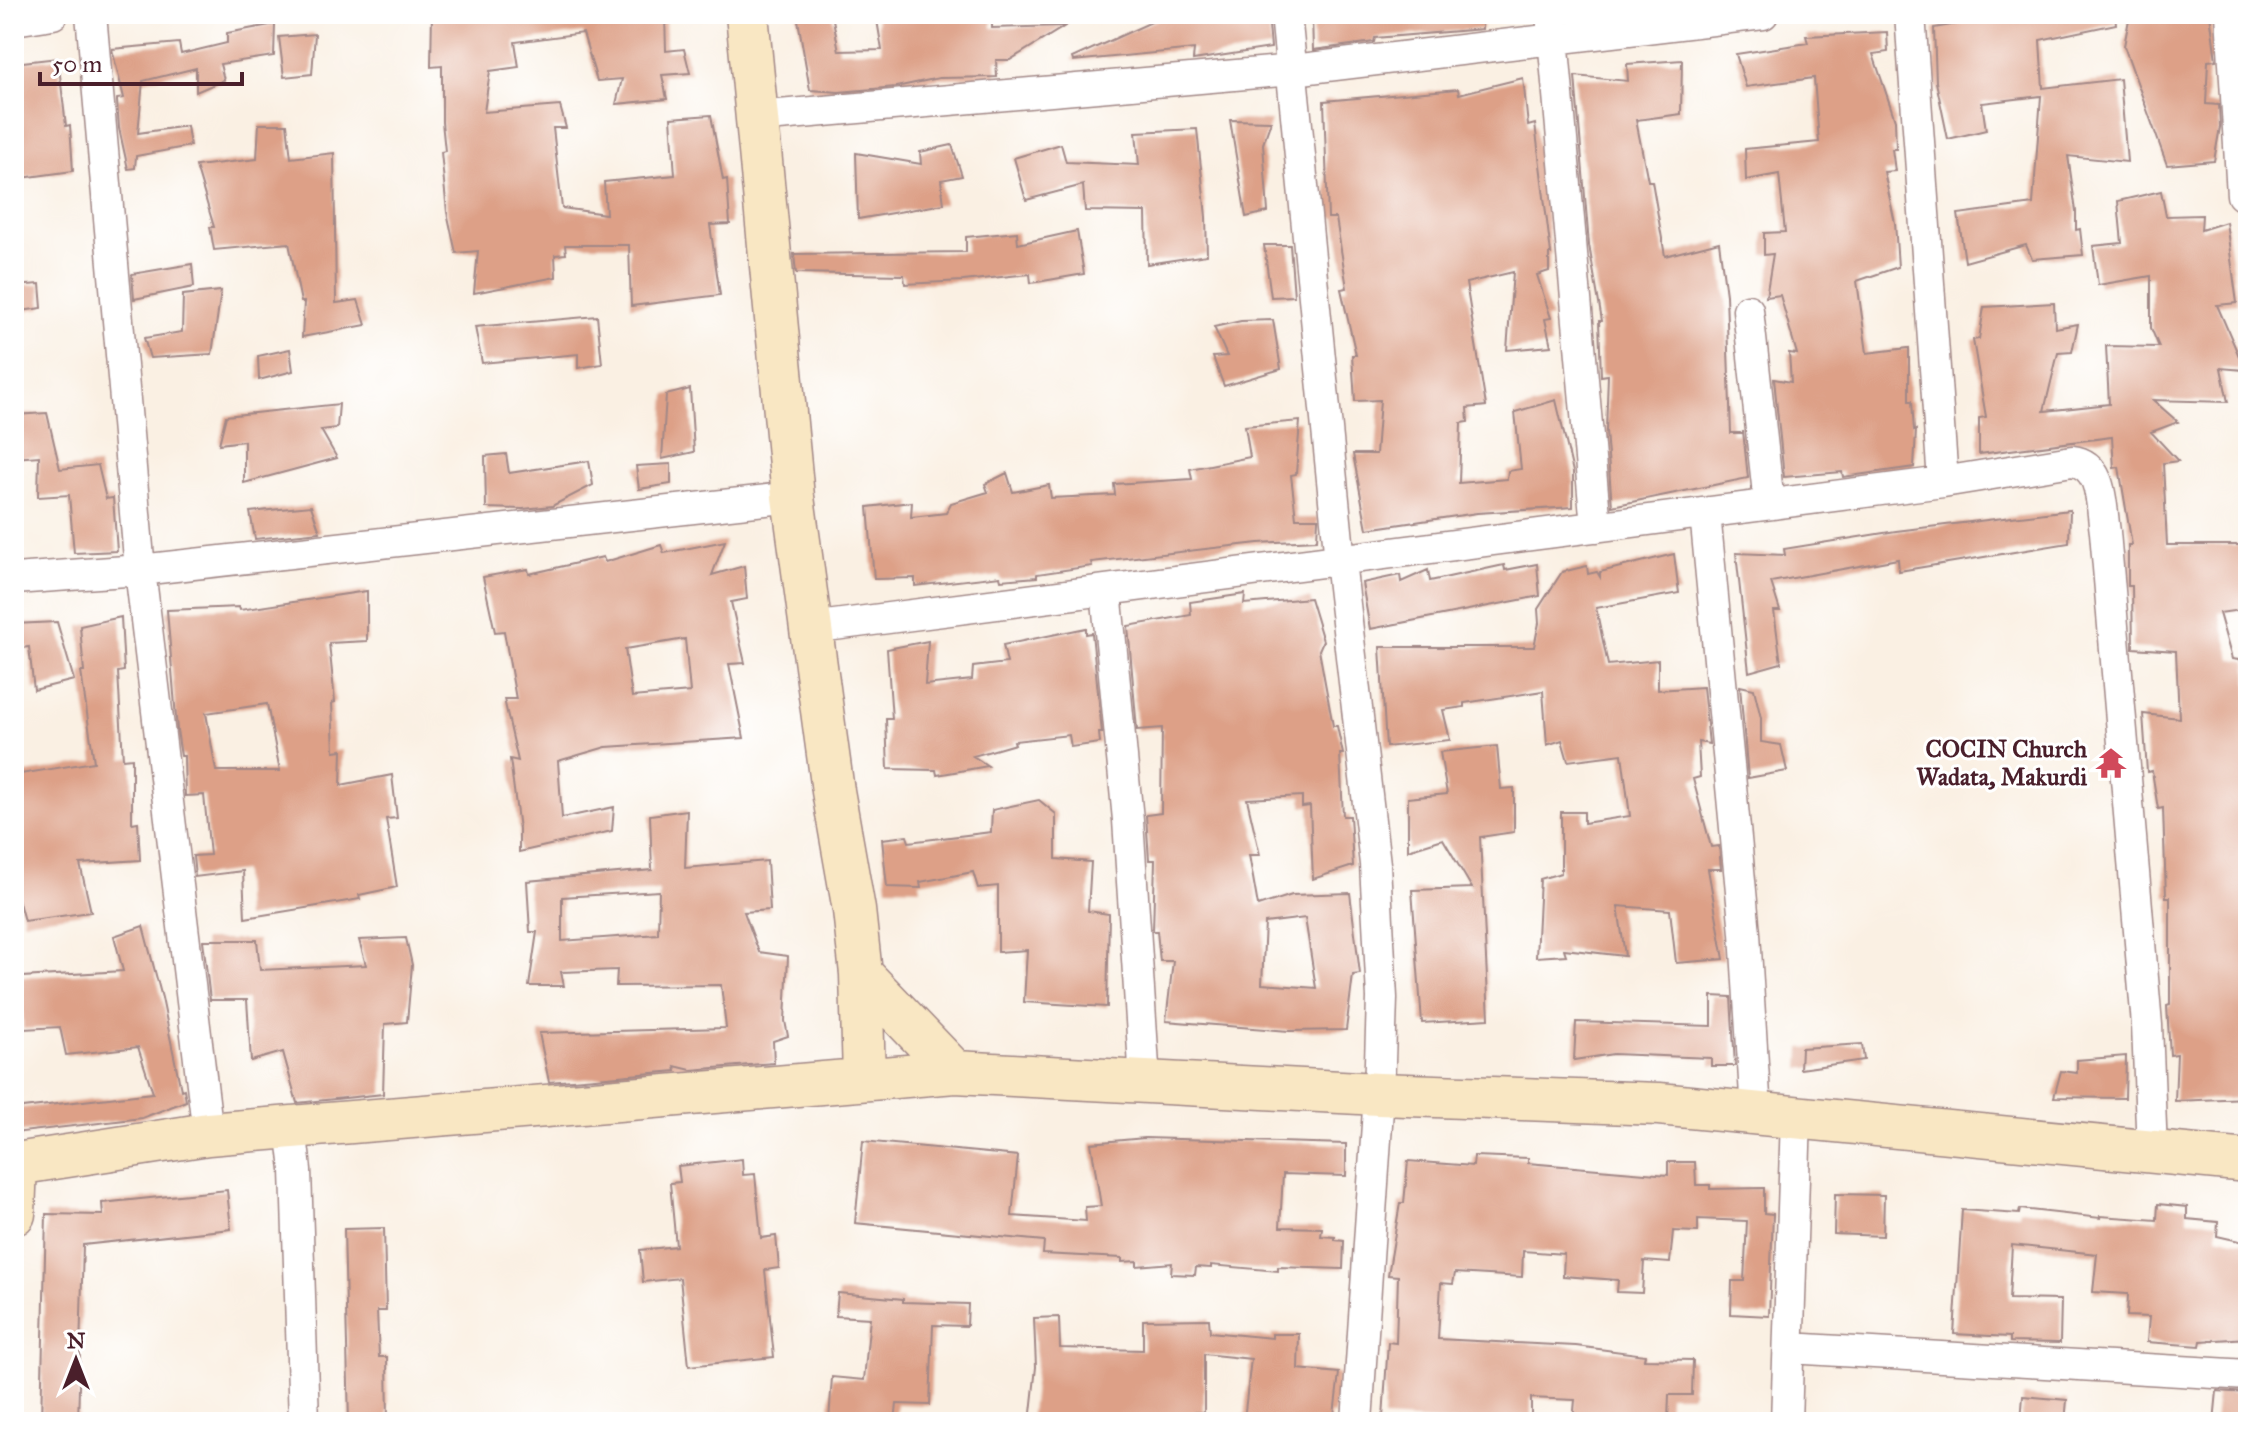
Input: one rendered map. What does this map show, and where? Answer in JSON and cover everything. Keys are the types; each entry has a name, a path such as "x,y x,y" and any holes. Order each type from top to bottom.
{"street":[{"path":"14,20 53,14"},
{"path":"91,14 140,570 208,1134"},
{"path":"747,14 793,497 833,791 854,910 861,974 864,1078"},
{"path":"1286,14 1340,561 1375,864 1382,998 1379,1094 1357,1422"},
{"path":"756,117 1293,70 1551,26 1763,14"},
{"path":"1910,14 1943,482"},
{"path":"2231,14 2242,195"},
{"path":"1551,26 1596,527"},
{"path":"1748,310 1769,504"},
{"path":"811,628 2081,462 2090,468 2097,481 2105,532 2147,1025 2152,1152"},
{"path":"14,579 140,570 793,497"},
{"path":"1705,513 1745,933 1776,1115 1789,1348 1786,1422"},
{"path":"1106,590 1128,820 1145,1082"},
{"path":"861,974 955,1072"},
{"path":"14,1214 15,1164 208,1134 955,1072 1379,1094 1659,1104 2248,1161"},
{"path":"291,1127 296,1170 304,1422"},
{"path":"1789,1348 2248,1375"}],"building":[{"path":"432,14 665,14 666,51 684,49 690,73 662,75 667,99 616,104 622,79 597,81 583,33 515,42 519,67 490,71 484,112 560,106 566,128 553,128 562,208 606,214 604,182 675,175 671,118 711,115 723,180 727,179 730,224 710,225 720,295 631,306 629,245 565,245 566,254 555,255 556,277 474,293 478,251 456,253 447,212 441,152 445,151 442,66 431,67"},
{"path":"797,14 832,14 839,51 882,50 876,14 992,14 992,28 1065,26 1010,60 996,60 997,77 939,78 896,87 839,92 810,90"},
{"path":"1169,14 1268,14 1271,48 1193,60 1194,49 1073,61 1072,58"},
{"path":"1312,14 1482,14 1482,29 1375,38 1374,42 1313,50"},
{"path":"2014,14 2115,14 2116,24 2040,40 2043,88 2120,79 2127,162 2068,156 2076,230 2080,229 2083,255 2032,259 2026,245 1965,262 1958,214 2033,204 2041,96 1982,103 1986,130 1948,139 1936,82 1934,28"},
{"path":"2130,14 2210,14 2216,60 2208,61 2206,104 2219,105 2220,127 2214,161 2167,165 2124,46"},
{"path":"275,24 274,56 220,64 224,80 196,92 196,68 143,81 138,133 187,126 190,146 136,156 135,168 128,169 117,101 124,98 112,49 179,43 181,54 227,43 227,33"},
{"path":"1887,32 1888,52 1873,54 1895,120 1896,149 1892,149 1895,171 1884,172 1895,223 1898,267 1857,281 1867,353 1909,348 1909,401 1912,401 1916,430 1914,467 1843,477 1842,472 1784,477 1774,379 1791,382 1789,353 1797,354 1780,295 1766,297 1773,254 1764,255 1764,233 1785,232 1779,174 1746,180 1745,149 1819,142 1814,78 1746,87 1736,54 1808,43 1806,36"},
{"path":"315,34 312,74 284,77 279,37"},
{"path":"58,58 66,126 70,125 73,171 14,179 14,63"},
{"path":"1682,60 1681,114 1636,120 1648,181 1652,181 1665,256 1719,242 1726,295 1731,433 1743,431 1748,478 1612,506 1606,431 1608,375 1601,376 1599,321 1602,321 1589,245 1575,76 1628,81 1627,64"},
{"path":"1523,78 1528,126 1535,124 1551,254 1549,271 1537,275 1551,318 1545,319 1551,346 1507,350 1513,272 1466,283 1486,406 1467,408 1468,422 1461,423 1459,483 1507,479 1508,471 1521,469 1515,412 1556,400 1573,472 1573,507 1477,513 1367,529 1353,454 1376,454 1380,400 1355,401 1352,355 1356,355 1341,289 1347,288 1336,218 1328,218 1324,101 1458,89 1459,94"},
{"path":"1230,120 1271,121 1263,144 1268,212 1246,217"},
{"path":"259,124 287,124 291,158 334,153 336,303 358,300 366,325 302,337 304,302 301,302 289,243 214,250 210,227 214,227 196,166 257,159"},
{"path":"1197,129 1207,255 1147,264 1146,212 1085,211 1083,185 1026,200 1014,158 1061,144 1066,162 1139,165 1136,132"},
{"path":"952,145 962,176 941,180 944,204 858,219 856,153 921,164 920,152"},
{"path":"2161,191 2166,216 2202,215 2201,230 2226,222 2237,303 2217,305 2245,370 2221,368 2228,402 2153,400 2178,422 2151,432 2178,461 2163,463 2167,545 2245,545 2248,558 2248,609 2219,613 2232,659 2246,661 2248,674 2248,1098 2175,1101 2177,1054 2170,1055 2167,1006 2170,1005 2170,897 2166,897 2163,808 2158,809 2152,771 2147,772 2143,714 2179,718 2176,651 2133,648 2132,586 2128,586 2128,545 2132,545 2119,467 2114,468 2112,437 1979,454 1979,418 1986,417 1973,340 1979,339 1984,307 2054,303 2055,328 2078,324 2072,352 2058,353 2044,411 2109,404 2106,346 2159,347 2151,328 2151,276 2098,285 2093,246 2122,243 2118,201"},
{"path":"1077,231 1084,274 1031,283 1030,274 905,284 904,275 796,273 794,254 966,252 966,237 1017,232 1018,244"},
{"path":"1264,245 1290,245 1294,296 1271,297"},
{"path":"192,264 194,287 134,299 132,274"},
{"path":"40,284 42,308 14,312 14,286"},
{"path":"221,291 212,354 150,358 144,338 182,332 183,295"},
{"path":"597,316 602,364 578,368 578,354 482,363 475,327"},
{"path":"1273,320 1281,369 1224,386 1213,357 1227,356 1214,327 1241,321"},
{"path":"290,349 293,371 259,380 258,356"},
{"path":"690,389 694,452 662,459 666,395"},
{"path":"339,404 337,428 321,430 337,458 244,483 244,441 219,444 226,416"},
{"path":"47,413 60,469 98,465 106,499 113,498 117,551 74,553 69,495 38,497 39,456 14,458 14,415"},
{"path":"1300,421 1296,474 1291,475 1296,518 1318,518 1317,540 1258,543 1091,562 1092,566 1037,574 1037,577 1001,580 1000,576 915,586 915,578 874,579 868,507 912,502 911,517 946,513 951,503 988,492 985,484 1007,473 1013,492 1049,485 1051,498 1115,495 1114,484 1192,479 1190,469 1250,457 1245,426"},
{"path":"506,454 509,473 589,461 593,485 552,506 486,508 485,456"},
{"path":"671,464 671,484 639,489 636,466"},
{"path":"311,506 320,532 255,539 250,512"},
{"path":"2070,510 2069,543 1899,571 1898,559 1771,582 1780,611 1774,611 1781,663 1749,672 1736,553 1785,555 1784,549 1896,531"},
{"path":"725,541 712,575 744,566 747,599 731,602 745,663 729,664 744,738 606,747 558,761 562,818 614,807 612,831 519,852 510,759 518,761 504,699 516,699 504,631 495,632 483,577 528,569 529,574 603,557 605,562 661,545 664,553","holes":["685,639 690,692 632,697 625,649"]},
{"path":"1674,554 1679,593 1596,608 1608,665 1658,660 1658,690 1703,687 1709,744 1698,742 1700,777 1693,779 1711,847 1719,846 1721,869 1708,869 1724,959 1676,963 1670,910 1618,906 1625,956 1564,949 1566,955 1536,957 1540,879 1561,873 1561,812 1584,812 1584,823 1630,816 1622,754 1568,761 1562,740 1547,745 1543,691 1464,703 1464,707 1443,710 1450,740 1386,747 1380,647 1534,647 1539,623 1538,609 1562,572 1587,566 1588,574 1597,572 1600,577 1600,572"},
{"path":"1537,564 1540,596 1370,629 1362,583 1400,575 1401,582 1428,570 1430,581 1504,565 1505,570"},
{"path":"367,591 367,641 329,643 335,702 332,703 334,751 342,750 341,785 392,775 397,818 386,819 397,887 359,895 360,899 245,918 243,871 195,877 193,856 210,855 204,795 185,796 184,756 181,756 177,730 167,610 239,607 240,610","holes":["267,704 280,771 216,771 206,713"]},
{"path":"1245,594 1244,604 1310,598 1323,641 1319,650 1333,726 1337,726 1343,754 1340,754 1343,816 1350,816 1353,866 1313,879 1310,806 1302,807 1302,796 1247,799 1260,855 1249,855 1258,906 1292,895 1350,893 1360,974 1353,975 1346,1030 1289,1031 1166,1021 1173,961 1160,961 1157,931 1153,931 1155,860 1149,860 1146,815 1161,813 1162,728 1137,730 1128,626 1191,615 1190,602","holes":["1305,918 1316,988 1262,984 1265,923"]},
{"path":"121,617 124,671 118,672 123,759 132,758 132,823 138,822 140,860 80,864 91,912 24,921 14,884 14,775 94,762 81,672 84,672 80,626"},
{"path":"57,622 74,680 34,690 29,647 14,649 14,624"},
{"path":"1086,628 1086,634 1092,633 1102,733 1099,733 1100,743 1071,747 1069,735 1014,741 1015,744 973,756 988,766 937,775 936,770 888,769 886,719 892,719 887,649 928,641 925,685 972,680 973,667 1007,663 1003,645"},
{"path":"1740,686 1754,689 1761,718 1761,742 1781,745 1787,771 1748,778"},
{"path":"1497,746 1501,789 1514,788 1514,832 1480,837 1489,1019 1422,1023 1412,890 1472,888 1443,839 1408,850 1408,798 1447,794 1440,752"},
{"path":"1039,800 1056,814 1056,859 1091,862 1088,911 1109,914 1107,1007 1024,1002 1027,950 998,952 998,886 978,888 973,872 920,882 921,888 887,887 882,839 907,836 909,842 991,832 992,810"},
{"path":"687,810 685,868 767,861 770,910 744,912 759,952 788,956 785,1021 788,1036 773,1041 774,1063 691,1070 675,1066 676,1071 549,1082 539,1033 726,1028 721,985 616,986 617,970 561,972 564,986 529,986 537,932 530,932 527,881 652,870 650,815","holes":["659,891 658,934 562,941 562,897"]},
{"path":"143,926 186,1101 142,1118 14,1133 14,1109 153,1093 138,1047 66,1055 60,1027 23,1029 22,977 123,971 114,936"},
{"path":"406,938 412,965 407,1022 385,1024 383,1094 297,1103 283,1052 251,1061 247,1000 210,1000 203,940 257,940 260,970 366,965 359,940"},
{"path":"1712,996 1731,997 1735,1066 1711,1066 1711,1058 1613,1054 1574,1060 1576,1022 1712,1026"},
{"path":"1862,1044 1864,1060 1800,1069 1801,1048"},
{"path":"2126,1056 2125,1098 2054,1097 2061,1071 2077,1073 2077,1060"},
{"path":"1145,1138 1346,1144 1346,1176 1283,1174 1280,1227 1322,1228 1321,1236 1344,1241 1343,1269 1278,1267 1278,1271 1211,1265 1211,1268 1196,1267 1195,1275 1171,1274 1172,1263 1137,1266 1137,1261 1122,1262 1122,1258 1043,1254 1044,1241 855,1223 863,1141 1018,1156 1012,1216 1086,1221 1085,1207 1101,1206 1091,1143"},
{"path":"1474,1156 1528,1158 1528,1163 1668,1175 1668,1162 1695,1162 1696,1185 1710,1185 1710,1189 1764,1188 1764,1213 1773,1214 1769,1316 1731,1314 1732,1281 1744,1281 1747,1221 1698,1219 1698,1232 1673,1231 1670,1263 1644,1261 1642,1293 1617,1292 1618,1280 1563,1276 1564,1254 1523,1251 1522,1277 1455,1273 1453,1284 1441,1283 1438,1339 1576,1346 1645,1355 1644,1359 1693,1360 1692,1395 1669,1395 1668,1422 1573,1422 1575,1400 1531,1398 1531,1422 1383,1418 1388,1342 1396,1343 1398,1276 1388,1275 1400,1203 1404,1203 1408,1161 1473,1166"},
{"path":"742,1159 743,1175 755,1174 761,1238 776,1236 779,1268 765,1270 774,1357 689,1366 680,1278 643,1282 640,1250 676,1246 670,1183 680,1182 678,1166"},
{"path":"227,1190 231,1229 83,1245 78,1422 41,1422 46,1214 103,1215 102,1203"},
{"path":"1835,1194 1884,1195 1883,1236 1834,1234"},
{"path":"2158,1204 2187,1207 2187,1219 2218,1222 2217,1236 2248,1243 2248,1338 2201,1341 2200,1346 2147,1342 2149,1317 2127,1316 2128,1294 2093,1292 2097,1254 2012,1245 2009,1299 2061,1300 2060,1343 2010,1342 2010,1337 1954,1334 1962,1210 2019,1214 2020,1209 2100,1218 2157,1220"},
{"path":"384,1228 386,1311 377,1311 379,1357 387,1357 388,1422 349,1422 344,1229"},
{"path":"838,1293 903,1299 903,1302 968,1304 967,1326 933,1325 930,1405 897,1404 895,1422 829,1422 832,1377 864,1380 870,1318 836,1316"},
{"path":"1059,1317 1060,1348 1143,1350 1143,1320 1209,1319 1210,1332 1272,1338 1272,1334 1299,1334 1298,1369 1339,1373 1334,1415 1330,1414 1330,1422 1244,1420 1251,1359 1204,1354 1204,1412 1184,1413 1184,1421 1030,1422 1036,1367 1034,1318"},
{"path":"2217,1391 2247,1393 2245,1422 2214,1422"},
{"path":"2023,1396 2067,1400 2065,1422 2021,1421"}],"place":[{"name":"COCIN Church Wadata, Makurdi","path":"2111,763"}]}
